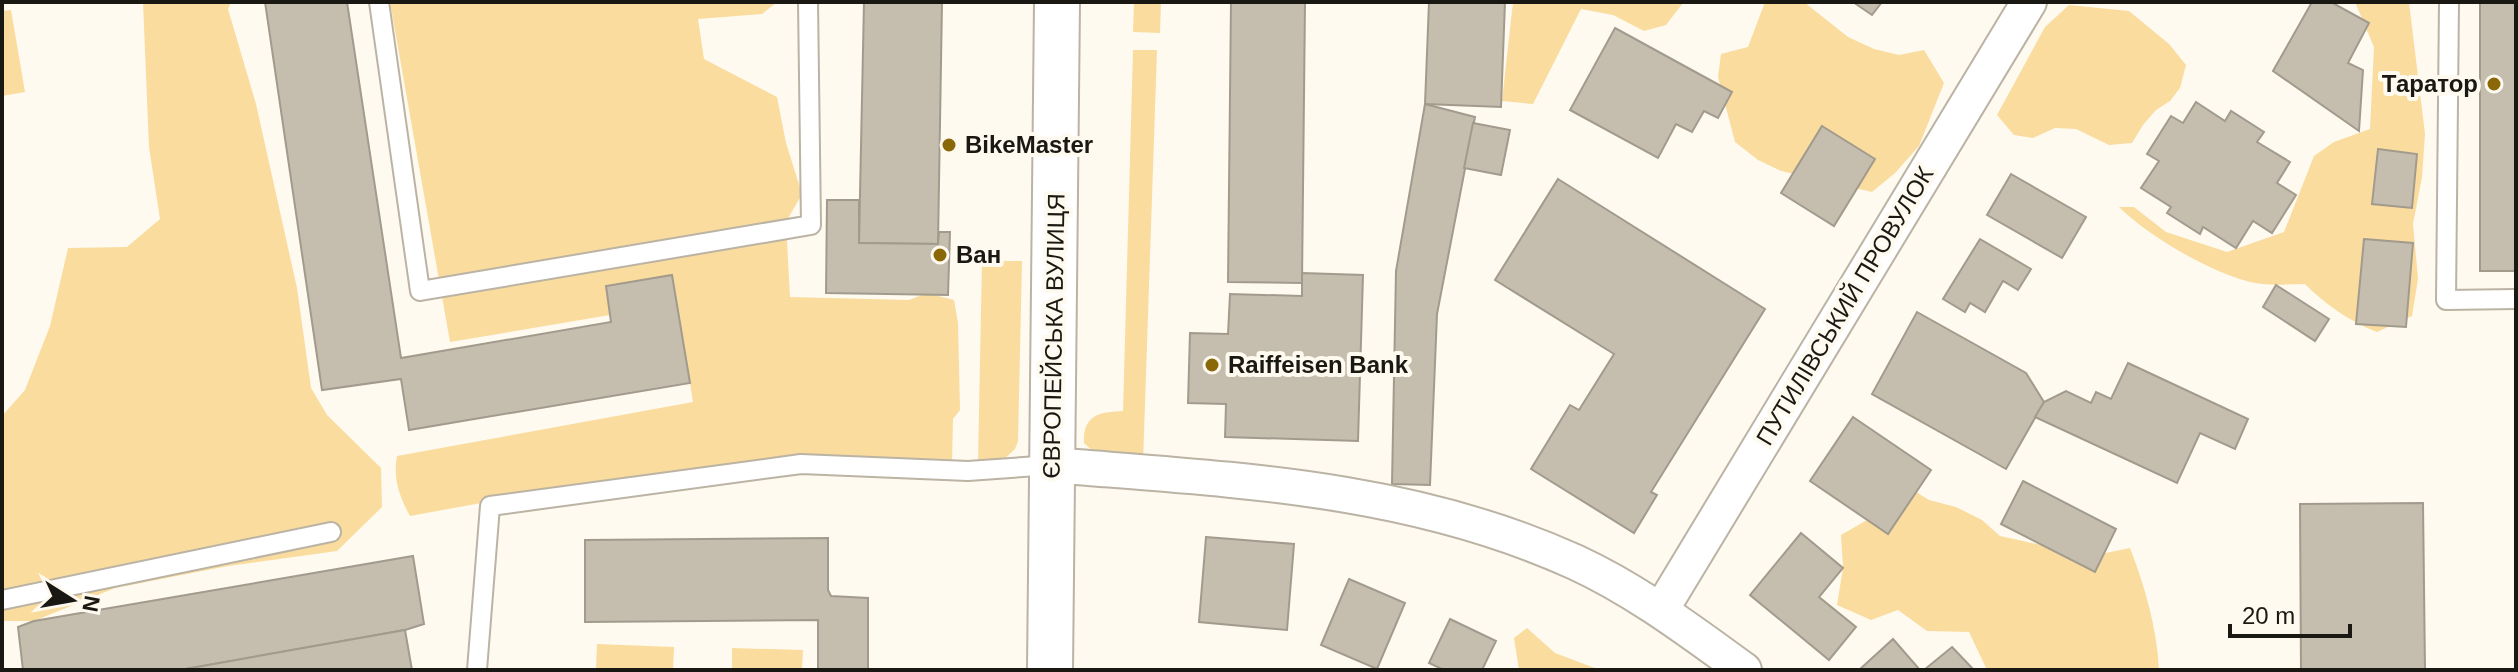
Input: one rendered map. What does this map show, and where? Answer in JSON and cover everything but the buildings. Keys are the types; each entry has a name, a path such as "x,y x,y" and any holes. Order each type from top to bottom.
{"main road":[{"name":"ЄВРОПЕЙСЬКА ВУЛИЦЯ","path":"1050,670 1057,2"}],"street":[{"name":"ПУТИЛІВСЬКИЙ ПРОВУЛОК","path":"1661,610 2029,2"},
{"path":"1052,465 1285,485 1394,502 1487,527 1577,563 1661,610 1744,670"}],"lane":[{"path":"379,2 420,291 811,225 808,2"},
{"path":"2449,2 2446,300 2516,299"},
{"path":"477,670 490,506 801,464 968,471 1052,465"},
{"path":"2,600 331,532"}],"shaded area":[{"path":"143,2 231,2 228,9 256,104 297,288 311,388 327,415 381,468 382,507 337,551 228,566 115,588 34,621 2,621 2,416 25,390 50,326 68,248 127,247 160,219 149,147"},
{"path":"390,2 777,2 762,14 698,19 704,59 777,97 786,143 802,194 786,222 790,297 909,300 927,293 954,300 958,323 960,410 953,419 952,464 828,459 514,497 410,516 398,487 397,456 693,402 673,280 666,276 606,286 610,315 450,342"},
{"path":"1134,2 1161,2 1160,33 1133,32"},
{"path":"1513,2 1683,3 1666,25 1644,31 1613,15 1581,9 1533,104 1502,101"},
{"path":"1765,2 1804,2 1848,37 1874,49 1899,55 1924,50 1944,83 1919,146 1895,173 1872,192 1781,171 1758,160 1735,142 1718,77 1721,54 1748,47"},
{"path":"2355,2 2409,2 2425,134 2422,177 2413,224 2418,279 2412,316 2377,332 2338,312 2305,284 2255,283 2202,263 2147,230 2119,207 2134,207 2166,232 2227,252 2284,232 2314,156 2334,142 2370,129 2374,47"},
{"path":"2069,5 2129,11 2169,44 2186,65 2180,88 2170,101 2156,110 2132,143 2109,145 2076,129 2055,128 2033,138 2014,135 1997,115 2045,27"},
{"path":"11,10 25,92 2,96 2,11"},
{"path":"1133,50 1157,50 1143,463 1094,452 1084,443 1086,426 1094,417 1123,411"},
{"path":"982,261 1022,261 1018,441 1015,449 1002,461 978,461"},
{"path":"1916,492 1982,520 2000,536 2091,556 2130,548 2149,608 2159,670 1987,670 1969,632 1927,631 1898,610 1871,620 1837,605 1843,568 1841,535"},
{"path":"1527,628 1555,653 1600,670 1519,670 1514,638"},
{"path":"597,644 674,647 673,670 596,670"},
{"path":"732,648 803,650 802,670 732,670"}],"place":[{"name":"Таратор","path":"2494,84"},
{"name":"BikeMaster","path":"949,145"},
{"name":"Ван","path":"940,255"},
{"name":"Raiffeisen Bank","path":"1212,365"}]}
